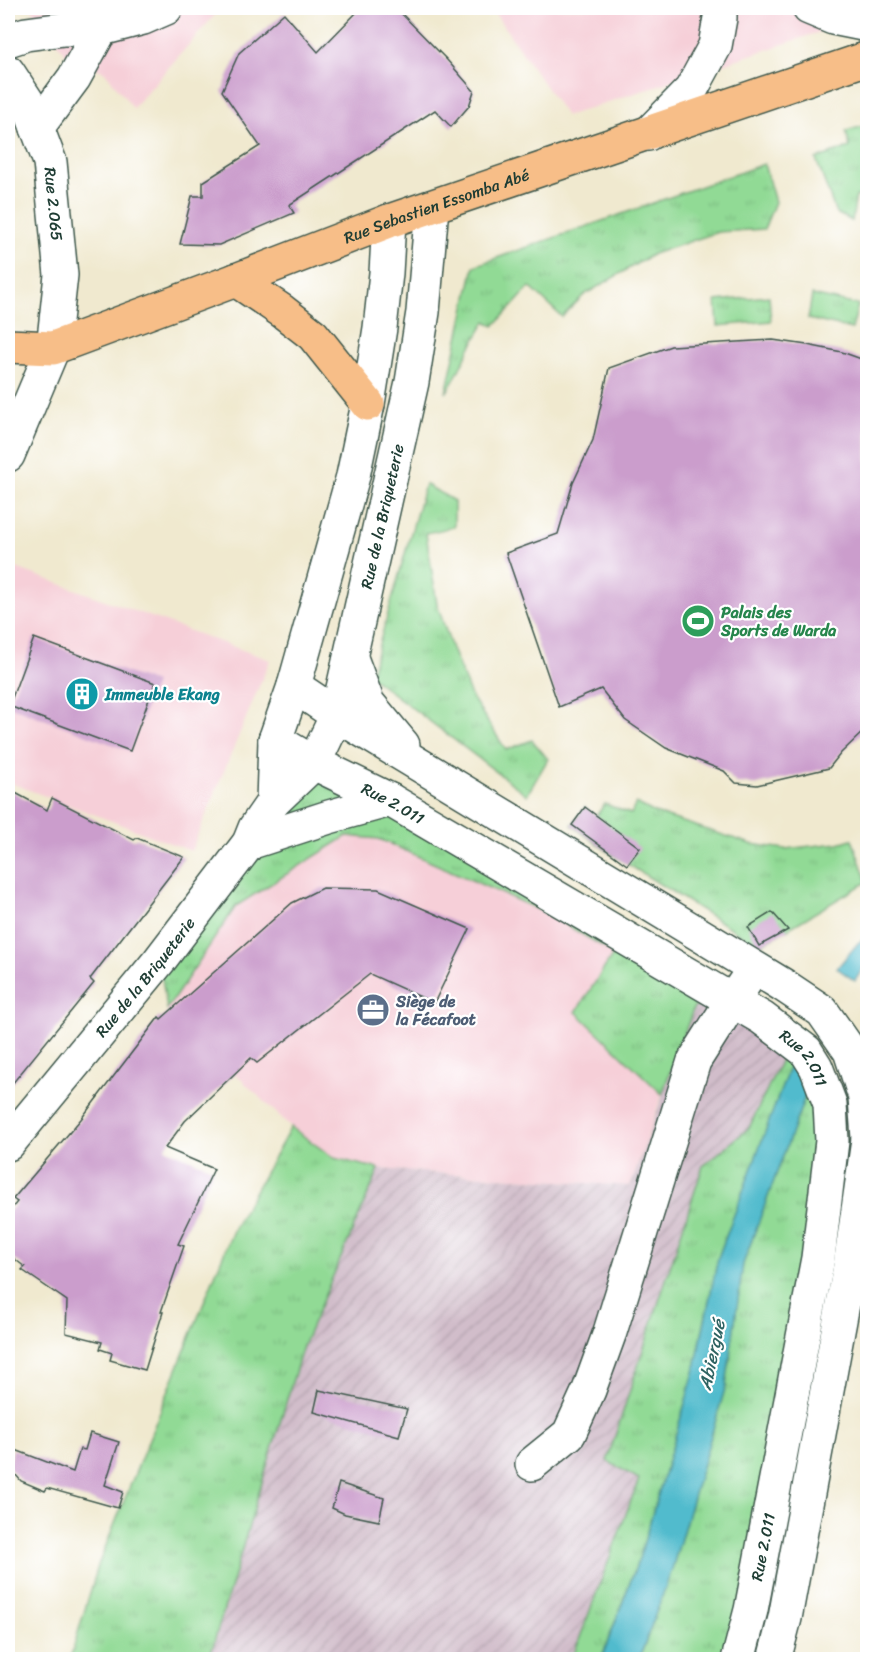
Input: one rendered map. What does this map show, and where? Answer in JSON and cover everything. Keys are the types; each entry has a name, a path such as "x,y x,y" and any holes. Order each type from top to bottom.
{"main road":[{"name":"Rue Sebastien Essomba Abé","path":"8,346 53,348 389,221 867,58"},
{"path":"236,280 313,335 368,404"}],"street":[{"path":"8,40 26,34 64,29 101,29 143,18 166,8"},
{"path":"648,134 691,90 715,45 720,8"},
{"path":"809,8 833,18 867,25"},
{"path":"37,128 74,78 101,29"},
{"name":"Rue 2.065","path":"8,72 27,101 50,162 61,275 53,348 8,455"},
{"name":"Rue de la Briqueterie","path":"8,1144 159,961 249,843 255,828 273,802 314,763 337,715 412,382 423,312 432,207"},
{"path":"273,802 275,740 294,686 353,476 368,404 387,273 389,221"},
{"path":"351,658 368,703 417,763"},
{"name":"Rue 2.011","path":"294,686 337,715 783,985 822,1011 850,1051 866,1097 867,1139 848,1278 785,1618 774,1659"},
{"name":"Rue 2.011","path":"275,740 314,763 390,800 762,1018 806,1051 816,1067 830,1104 832,1141 818,1258 751,1610 738,1659"},
{"path":"249,843 328,817 390,800"},
{"path":"532,1464 569,1434 589,1390 610,1332 694,1061 755,969"}],"shaded area":[{"path":"31,8 221,8 133,108 105,72 68,57"},
{"path":"491,8 867,8 868,16 566,116"},
{"path":"8,565 270,660 191,851 8,782"},
{"name":"Siège de la Fécafoot","path":"347,836 379,839 546,913 614,953 576,1012 662,1094 630,1186 379,1169 334,1158 291,1127 167,1009 236,906"},
{"path":"711,1005 785,1051 749,1128 703,1167 607,1461 639,1479 572,1659 209,1660 303,1346 379,1169 630,1186 694,1007"}],"green space":[{"path":"867,125 867,198 856,196 852,221 836,213 816,159 850,147 846,131"},
{"path":"764,164 775,202 764,229 718,232 653,254 584,295 562,317 530,287 494,326 486,321 446,393 474,266"},
{"path":"812,295 858,305 852,329 808,319"},
{"path":"769,296 771,321 718,326 716,301"},
{"path":"425,484 454,501 454,527 426,533 437,604 471,696 506,750 532,740 548,759 527,795 370,676"},
{"path":"314,763 798,1044 718,1258 694,1373 640,1556 601,1659 572,1659 639,1479 607,1461 703,1166 749,1128 785,1051 711,1006 694,1007 662,1094 576,1012 614,953 546,913 379,839 347,836 236,906 167,1009 159,961"},
{"path":"636,803 655,813 751,844 785,849 838,843 852,839 867,882 759,946 608,852 572,825 585,807 596,816 605,804 631,814"},
{"path":"816,1067 830,1104 738,1659 639,1660 672,1569 726,1385 743,1264"},
{"path":"291,1127 334,1158 379,1169 303,1346 209,1659 70,1659 99,1563 234,1228"}],"water":[{"path":"867,936 867,962 855,981 837,968"},
{"name":"Abiergué","path":"798,1044 816,1067 743,1264 726,1385 672,1569 639,1659 601,1660 640,1556 694,1373 718,1258"}],"building":[{"path":"361,8 396,8 474,91 469,106 451,127 435,110 289,205 294,213 219,245 180,244 192,196 203,196 203,182 260,146 222,91 239,53 284,13 318,52"},
{"name":"Palais des Sports de Warda","path":"773,340 842,352 867,361 867,728 829,768 757,785 736,783 724,771 666,748 625,720 601,689 559,707 506,553 558,534 573,483 593,440 609,368 671,346"},
{"name":"Immeuble Ekang","path":"34,638 155,683 130,751 9,706"},
{"path":"8,789 47,810 52,798 134,840 137,838 184,857 90,979 94,983 8,1089"},
{"path":"585,807 640,848 627,865 572,825"},
{"path":"322,888 378,889 470,929 434,1003 370,974 257,1063 251,1058 185,1121 165,1148 214,1169 178,1244 184,1246 161,1312 163,1312 145,1370 110,1360 112,1353 100,1349 102,1342 66,1333 67,1301 22,1270 25,1267 8,1254 8,1213 17,1202 13,1199 81,1119 159,1017 161,1019 292,903"},
{"path":"772,912 788,930 759,946 748,927"},
{"path":"319,1390 407,1409 399,1436 314,1412"},
{"path":"90,1433 119,1442 105,1485 123,1492 118,1508 47,1488 45,1491 21,1481 9,1467 13,1449 73,1472 80,1449 85,1450"},
{"path":"339,1483 384,1498 379,1521 345,1514 332,1508"}],"place":[{"name":"Palais des Sports de Warda","path":"698,621"},
{"name":"Immeuble Ekang","path":"82,694"},
{"name":"Siège de la Fécafoot","path":"373,1010"}]}
